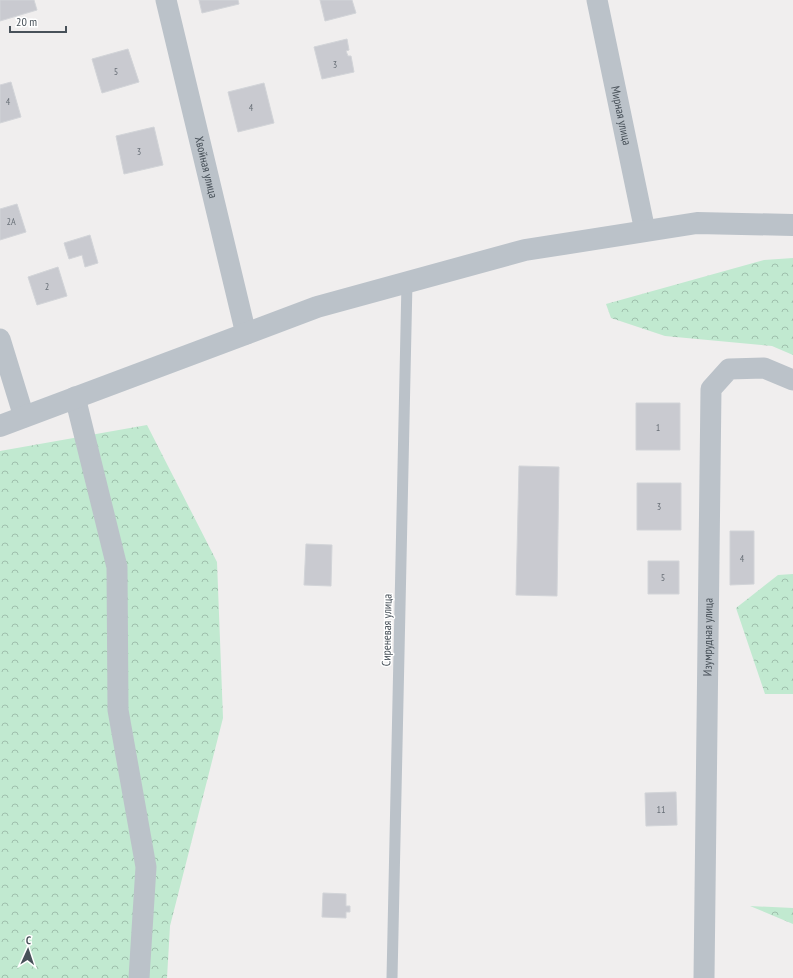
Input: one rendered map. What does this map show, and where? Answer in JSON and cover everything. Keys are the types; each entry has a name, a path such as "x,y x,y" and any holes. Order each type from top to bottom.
{"street":[{"name":"Хвойная улица","path":"166,0 246,334"},
{"name":"Мирная улица","path":"597,0 645,231"},
{"path":"0,426 317,307 525,250 697,223 793,225"},
{"path":"0,339 24,417"},
{"name":"Изумрудная улица","path":"704,978 711,389 730,369 764,368 793,380"},
{"path":"75,397 117,567 118,710 146,867 138,978"}],"lane":[{"name":"Сиреневая улица","path":"392,978 407,282"}],"green space":[{"path":"793,258 793,355 772,346 665,336 611,318 606,304 764,260"},
{"path":"147,425 217,562 223,718 170,926 167,978 0,978 0,451"},
{"path":"793,574 793,694 765,694 736,608 778,575"},
{"path":"750,906 793,908 793,924"}],"building":[{"path":"0,0 34,0 37,10 0,21"},
{"path":"199,0 238,0 239,4 202,13"},
{"path":"320,0 352,0 356,13 325,21"},
{"path":"347,39 349,50 346,51 348,56 351,56 354,72 322,79 314,47"},
{"path":"128,49 139,82 102,93 92,59"},
{"path":"11,82 21,117 0,123 0,85"},
{"path":"264,83 274,123 238,132 228,92"},
{"path":"154,127 163,165 124,174 116,136"},
{"path":"17,204 26,232 0,240 0,209"},
{"path":"90,235 98,263 85,267 82,255 69,259 64,243"},
{"path":"58,267 67,296 37,305 28,277"},
{"path":"636,403 680,403 680,450 636,450"},
{"path":"519,466 559,467 557,596 516,595"},
{"path":"637,483 681,483 681,530 637,530"},
{"path":"730,531 754,531 754,584 730,585"},
{"path":"306,544 332,545 331,586 304,585"},
{"path":"648,561 679,561 679,594 648,594"},
{"path":"676,792 677,825 646,826 645,793"},
{"path":"323,893 346,894 346,906 350,906 350,912 346,912 346,918 322,917"}]}
